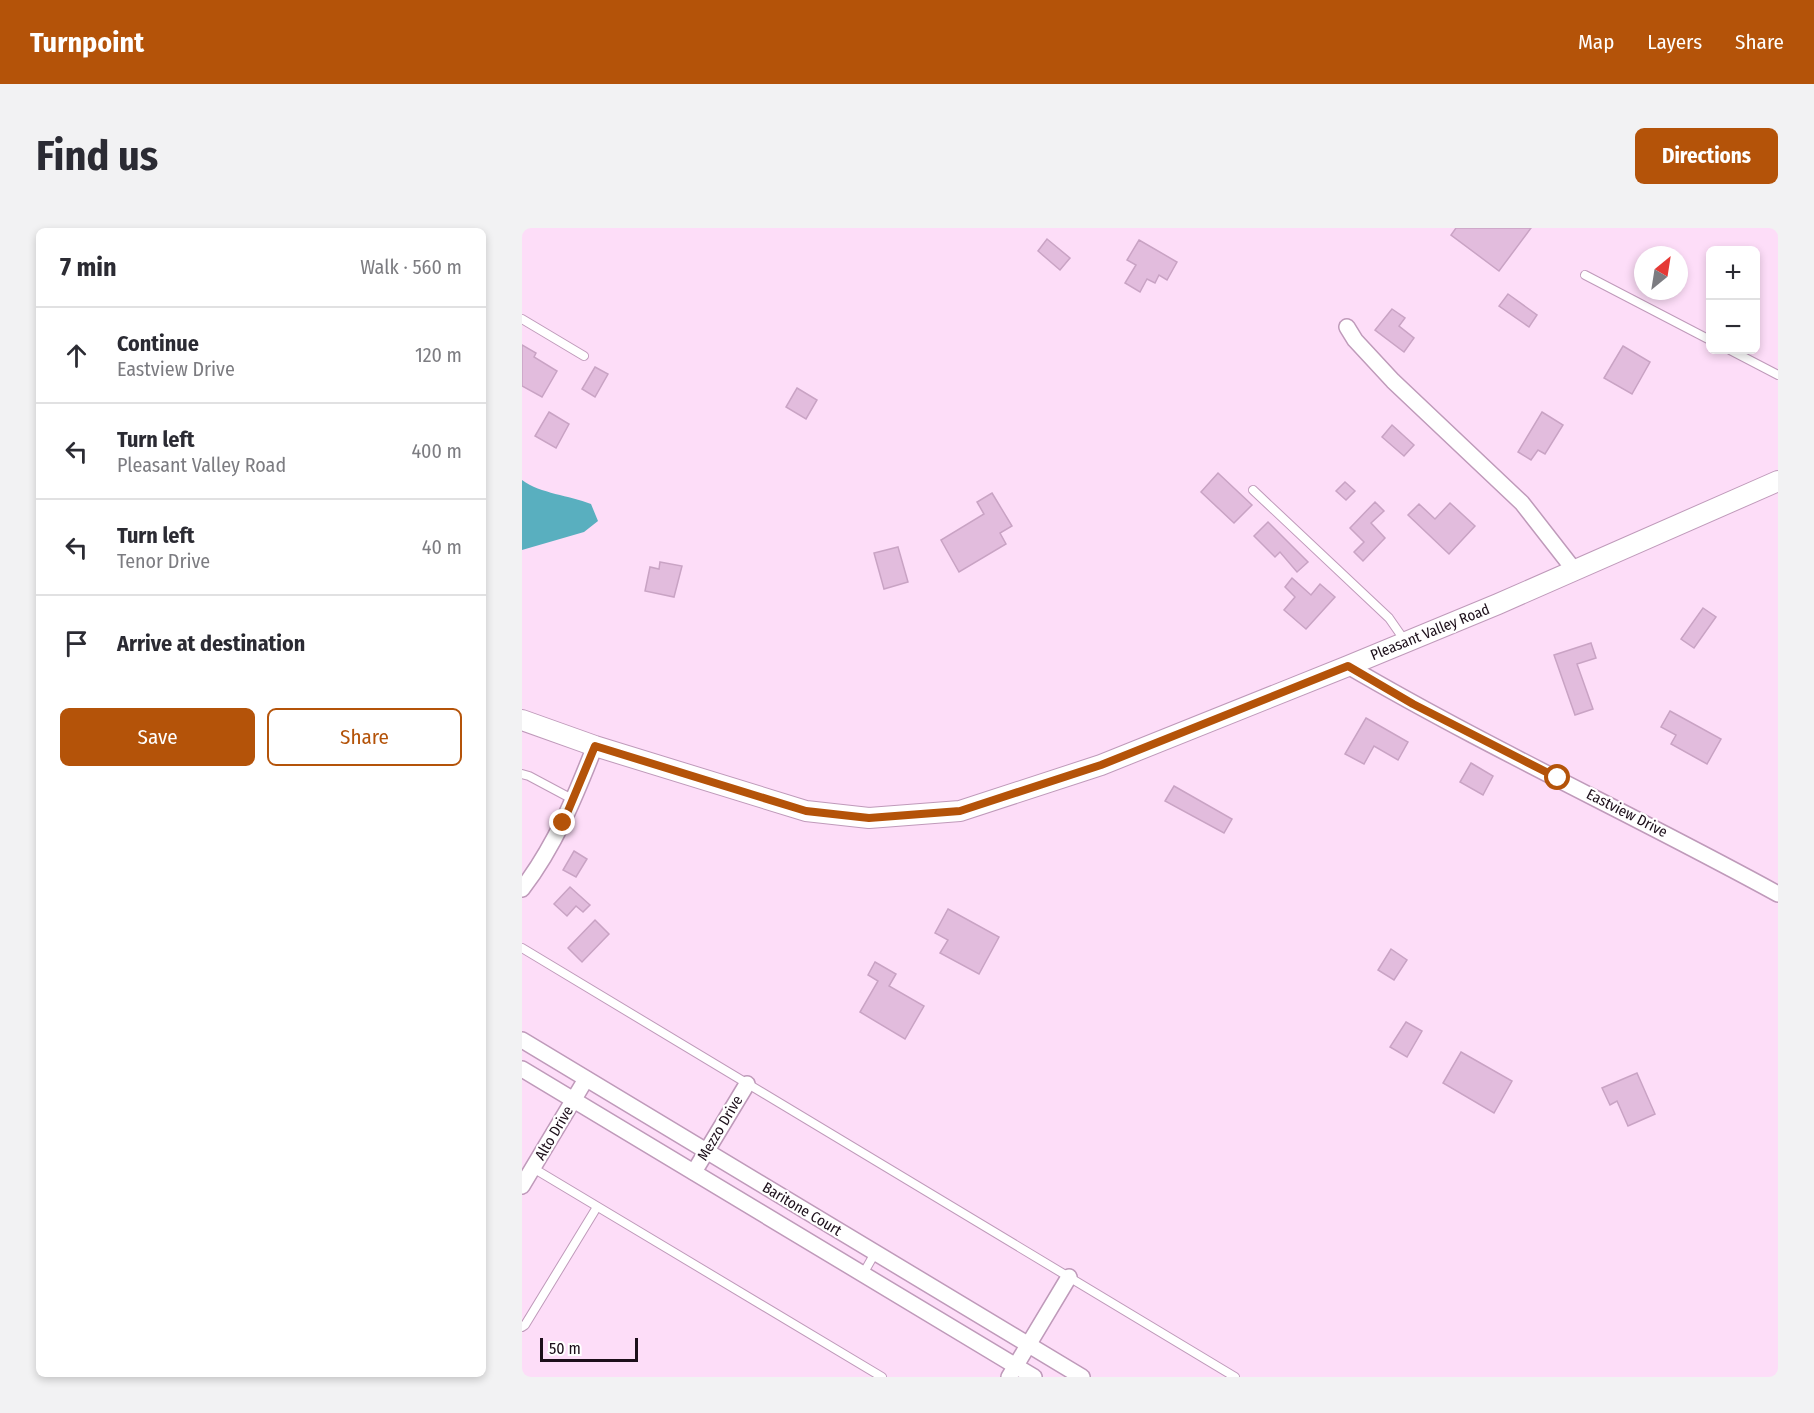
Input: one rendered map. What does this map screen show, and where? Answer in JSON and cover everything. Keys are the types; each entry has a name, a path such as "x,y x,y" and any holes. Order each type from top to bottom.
{"street":[{"path":"1347,327 1355,340 1393,381 1522,503 1575,571"},
{"name":"Pleasant Valley Road","path":"522,720 595,746 806,811 869,818 960,811 1101,765 1348,666 1575,571 1778,481"},
{"name":"Eastview Drive","path":"1348,666 1413,704 1680,840 1778,894"},
{"path":"522,889 546,854 574,800 595,746"},
{"name":"Baritone Court","path":"522,1040 1082,1377"},
{"name":"Baritone Court","path":"522,1069 863,1274 1012,1371 1034,1377"},
{"name":"Alto Drive","path":"522,1186 586,1078"},
{"name":"Mezzo Drive","path":"694,1172 747,1084"},
{"path":"1012,1371 1069,1277"}],"lane":[{"path":"1585,275 1706,338"},
{"path":"522,319 584,356"},
{"path":"1738,354 1778,375"},
{"path":"1253,490 1389,618 1406,642"},
{"path":"522,774 574,800"},
{"path":"522,948 1235,1377"},
{"path":"533,1168 882,1377"},
{"path":"522,1327 597,1207"},
{"path":"863,1274 875,1253"}],"water":[{"path":"522,480 546,491 591,504 598,521 584,532 522,550"}],"building":[{"path":"1456,228 1531,228 1499,271 1451,235"},
{"path":"1047,239 1070,258 1060,270 1038,251"},
{"path":"1139,240 1177,262 1167,280 1159,275 1155,283 1147,279 1140,292 1125,283 1136,265 1127,260"},
{"path":"1508,294 1537,315 1529,327 1499,306"},
{"path":"1392,309 1405,318 1399,326 1414,338 1404,352 1375,330"},
{"path":"522,345 536,353 534,357 557,371 542,397 522,386"},
{"path":"1623,346 1650,362 1632,394 1604,378"},
{"path":"595,367 608,374 595,397 582,389"},
{"path":"797,388 817,400 806,419 786,407"},
{"path":"549,412 569,424 556,448 535,436"},
{"path":"1542,412 1563,425 1545,454 1538,450 1531,460 1518,452"},
{"path":"1392,425 1414,445 1404,456 1382,437"},
{"path":"1218,473 1252,505 1234,523 1201,492"},
{"path":"1345,482 1355,491 1346,500 1336,491"},
{"path":"992,493 1012,526 1000,533 1006,544 959,572 941,540 984,514 977,502"},
{"path":"1375,502 1384,511 1371,523 1385,538 1363,561 1354,552 1364,542 1350,528"},
{"path":"1450,503 1475,526 1449,554 1408,515 1419,504 1435,519"},
{"path":"1268,522 1308,562 1297,572 1280,552 1275,557 1254,536"},
{"path":"898,547 908,582 884,589 874,553"},
{"path":"660,562 682,566 674,597 645,591 650,567 659,569"},
{"path":"1292,578 1311,595 1320,584 1335,597 1306,629 1284,610 1295,597 1285,587"},
{"path":"1703,608 1716,617 1694,648 1681,639"},
{"path":"1591,643 1596,658 1577,664 1593,709 1575,715 1554,655"},
{"path":"1670,711 1721,739 1707,764 1671,744 1676,735 1661,727"},
{"path":"1366,718 1408,742 1398,760 1374,746 1364,764 1345,754"},
{"path":"1471,763 1493,776 1483,795 1460,782"},
{"path":"1174,786 1232,819 1224,833 1165,801"},
{"path":"574,851 587,859 576,877 563,870"},
{"path":"570,887 590,905 583,912 576,906 567,916 554,904"},
{"path":"948,909 999,937 979,974 940,953 948,940 935,933"},
{"path":"595,920 609,934 582,962 568,948"},
{"path":"1391,949 1407,960 1394,980 1378,970"},
{"path":"875,962 896,974 889,986 924,1006 905,1039 860,1012 878,981 868,975"},
{"path":"1406,1022 1422,1031 1407,1057 1390,1047"},
{"path":"1461,1052 1512,1081 1494,1113 1443,1083"},
{"path":"1637,1073 1655,1114 1628,1126 1617,1101 1610,1105 1602,1088"}],"route":[{"path":"563,823 595,746 806,811 869,818 960,811 1101,765 1348,666 1413,704 1558,778"}]}
